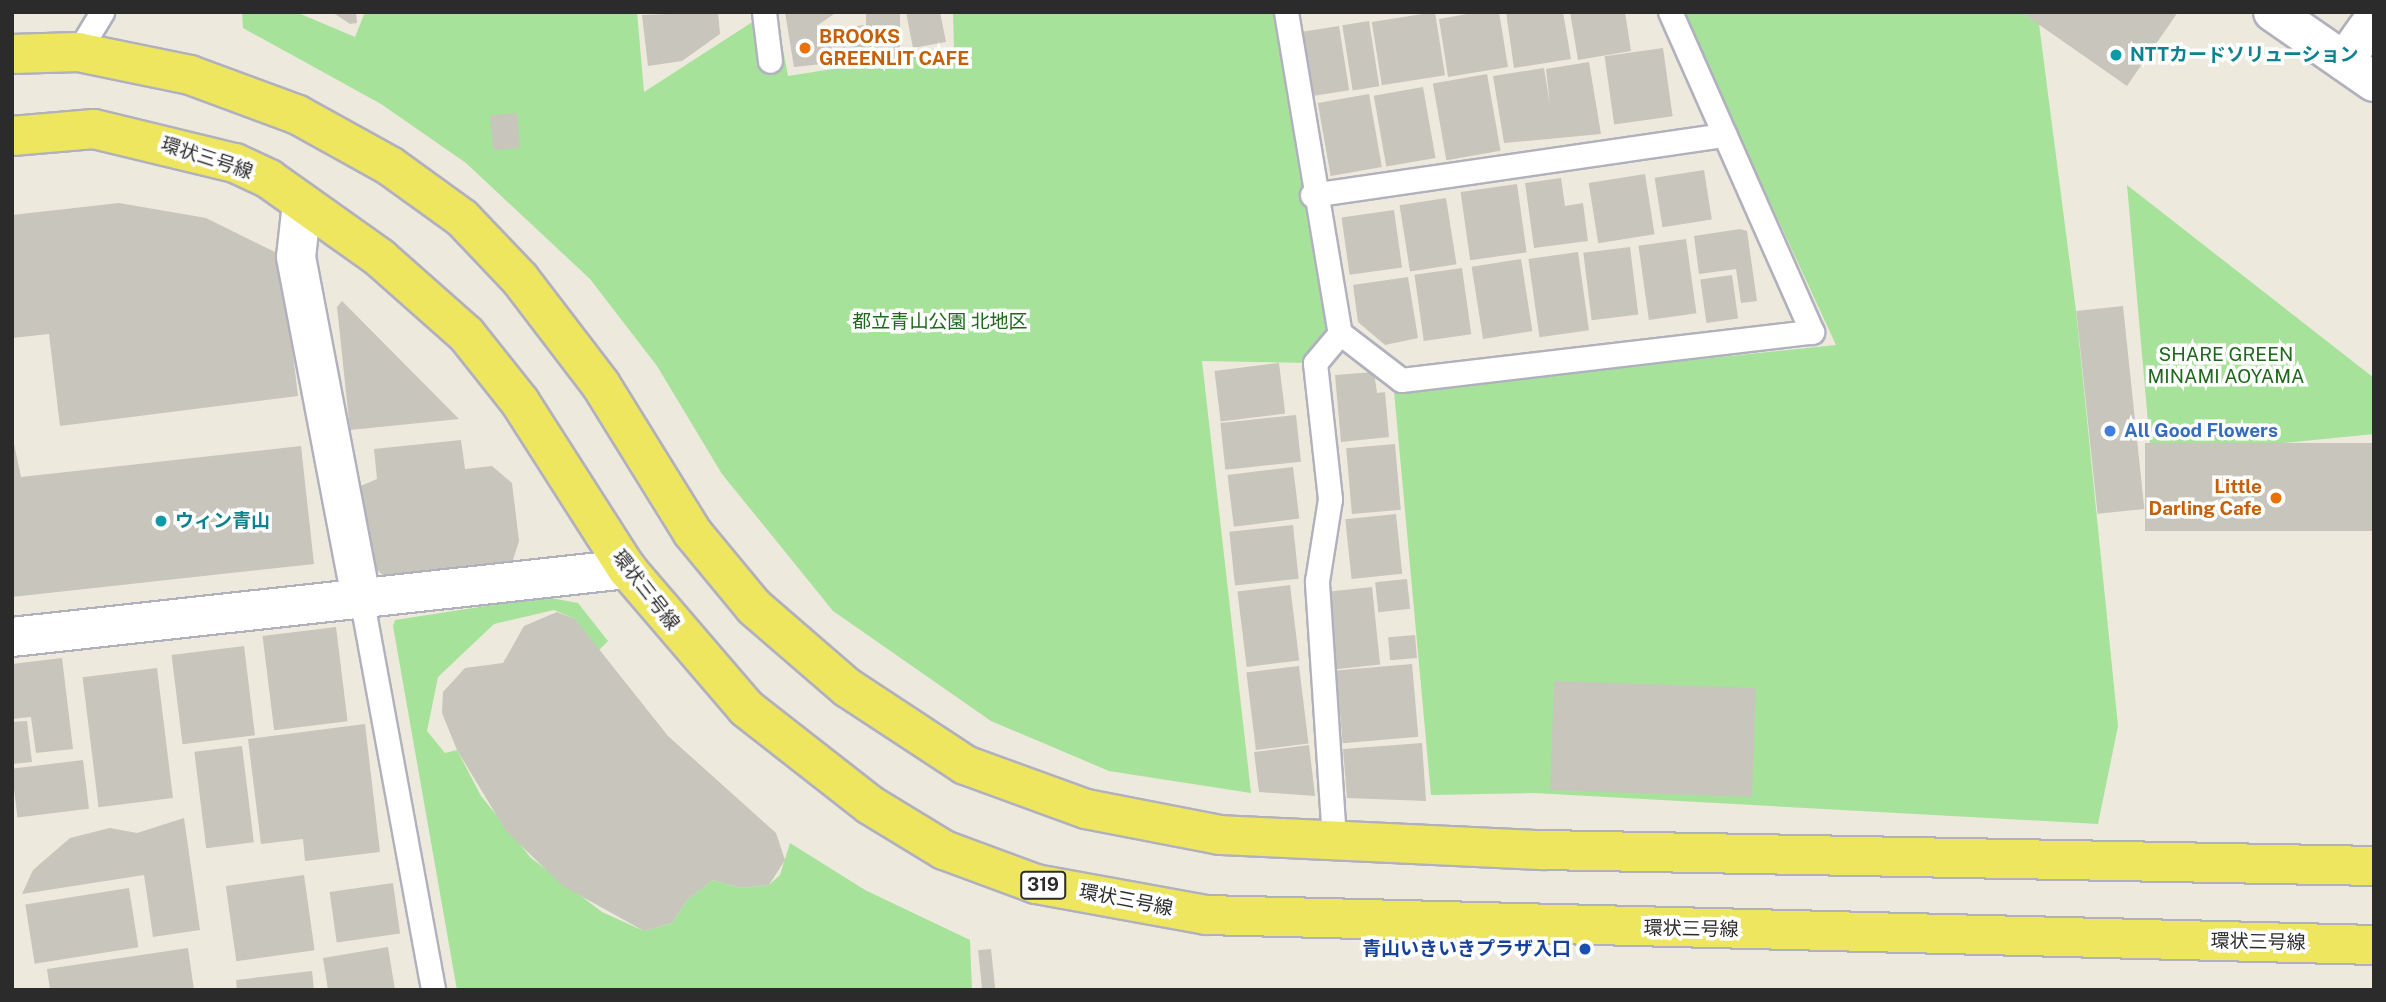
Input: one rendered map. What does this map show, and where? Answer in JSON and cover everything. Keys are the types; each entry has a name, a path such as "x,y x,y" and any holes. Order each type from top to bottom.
{"main road":[{"path":"12,54 78,52 190,75 286,110 390,166 462,218 520,278 601,385 692,532 754,607 848,688 965,765 1086,809 1220,835 1543,850 2374,866"},
{"name":"環状三号線","path":"12,136 94,129 167,142 235,163 302,203 380,258 466,334 520,402 627,569 746,708 870,805 944,849 1036,884 1206,915 2374,945"}],"street":[{"path":"2273,12 2359,71 2374,19"},
{"path":"302,203 296,257 362,602"},
{"path":"12,637 362,602 627,569"}],"lane":[{"path":"78,52 102,12"},
{"path":"764,12 770,61"},
{"path":"1286,12 1312,195 1340,333 1401,380 1812,332 1670,12"},
{"path":"1312,195 1725,135"},
{"path":"1334,839 1317,581 1330,499 1315,363 1340,333"},
{"path":"362,602 433,990"}],"green space":[{"name":"都立青山公園 北地区","path":"242,12 296,12 355,37 365,12 637,12 644,92 768,12 776,12 788,76 954,50 953,12 1286,12 1340,333 1315,363 1202,361 1251,793 1109,771 991,721 833,611 722,474 657,366 590,279 466,163 381,104 243,28"},
{"path":"1682,12 2021,12 2039,24 2076,311 2118,726 2098,824 1534,793 1431,795 1394,391 1836,345"},
{"name":"SHARE GREEN MINAMI AOYAMA","path":"2127,185 2374,378 2374,434 2151,456"},
{"path":"545,597 578,603 608,641 598,651 575,619 554,610 494,624 438,677 427,731 445,753 457,750 481,796 531,858 602,912 644,931 672,923 688,899 713,880 740,888 769,885 780,875 790,843 865,890 970,940 972,990 457,990 393,626 395,620"}],"building":[{"path":"332,12 356,12 357,23 350,24"},
{"path":"718,12 720,34 682,61 648,66 642,15"},
{"path":"785,12 837,12 818,25 819,31 864,25 868,59 794,67"},
{"path":"866,12 900,12 900,60 866,60"},
{"path":"906,12 940,12 946,42 913,48"},
{"path":"1435,12 1445,75 1382,85 1372,22"},
{"path":"1478,12 1499,12 1508,67 1448,77 1439,19"},
{"path":"1506,12 1563,12 1571,59 1514,68"},
{"path":"1570,12 1625,12 1631,51 1578,60"},
{"name":"NTTカードソリューション","path":"2021,12 2178,12 2127,86"},
{"path":"1369,21 1379,86 1353,90 1342,25"},
{"path":"1339,26 1349,90 1313,96 1302,32"},
{"path":"1663,48 1673,116 1614,125 1605,56"},
{"path":"1589,62 1601,134 1504,143 1493,76 1544,68 1550,105 1546,69"},
{"path":"1487,74 1501,151 1446,160 1433,84"},
{"path":"1423,87 1436,158 1386,167 1374,96"},
{"path":"1369,94 1382,167 1331,176 1318,103"},
{"path":"517,113 520,148 493,150 490,115"},
{"path":"1704,170 1712,219 1662,227 1655,178"},
{"path":"1645,174 1655,234 1598,243 1589,183"},
{"path":"1561,178 1565,206 1583,203 1588,241 1534,248 1525,183"},
{"path":"1517,184 1527,252 1470,260 1461,192"},
{"path":"1446,198 1456,264 1410,272 1400,205"},
{"path":"119,203 206,218 281,255 298,396 60,426 49,334 12,338 12,215"},
{"path":"1394,210 1402,267 1350,275 1342,217"},
{"path":"1740,229 1747,231 1757,301 1741,303 1736,269 1699,274 1694,236"},
{"path":"1686,239 1696,313 1649,320 1638,246"},
{"path":"1630,247 1638,314 1592,320 1583,253"},
{"path":"1578,252 1589,330 1539,337 1528,259"},
{"path":"1521,259 1532,331 1483,339 1472,267"},
{"path":"1462,268 1471,334 1424,341 1414,275"},
{"path":"1732,275 1738,319 1706,323 1700,279"},
{"path":"1408,277 1418,338 1385,345 1358,322 1353,285"},
{"path":"342,301 459,419 350,430 337,307"},
{"path":"2123,306 2144,509 2098,514 2076,311"},
{"path":"1279,363 1285,414 1221,422 1214,371"},
{"path":"1374,372 1377,393 1385,392 1389,437 1341,442 1335,375"},
{"path":"1296,415 1301,462 1225,470 1220,423"},
{"name":"ウィン青山","path":"12,434 21,477 301,446 314,564 12,597"},
{"path":"461,440 465,469 492,466 512,483 519,541 511,566 386,578 365,559 358,487 377,479 374,449"},
{"path":"2145,443 2374,443 2374,531 2145,531"},
{"path":"1395,444 1401,510 1352,514 1346,448"},
{"path":"1293,467 1299,519 1234,527 1227,475"},
{"path":"1396,514 1402,574 1352,579 1345,519"},
{"path":"1293,525 1299,579 1235,585 1229,532"},
{"path":"1407,579 1410,609 1378,612 1375,582"},
{"path":"1290,585 1299,660 1247,667 1237,591"},
{"path":"1372,587 1380,665 1335,669 1327,592"},
{"path":"557,612 575,619 668,736 776,833 785,860 769,885 740,888 713,880 688,899 672,923 644,931 563,886 506,831 457,750 442,713 443,692 465,668 503,663 524,626"},
{"path":"336,627 348,721 274,730 263,636"},
{"path":"1415,635 1417,658 1390,660 1388,637"},
{"path":"244,646 255,735 183,744 172,655"},
{"path":"62,658 73,749 36,753 31,717 12,719 12,664"},
{"path":"1412,664 1418,737 1343,743 1336,671"},
{"path":"1299,666 1309,743 1256,750 1246,672"},
{"path":"157,668 173,798 99,807 83,677"},
{"path":"1554,681 1756,688 1752,797 1550,790"},
{"path":"27,721 32,762 12,764 12,722"},
{"path":"365,724 380,852 305,861 303,839 261,844 248,739"},
{"path":"1422,743 1426,801 1347,798 1343,749"},
{"path":"1309,745 1315,796 1259,792 1254,752"},
{"path":"242,746 254,842 206,848 194,752"},
{"path":"83,760 89,809 18,817 12,769"},
{"path":"184,818 200,930 153,937 144,875 22,894 33,870 70,838 110,828 137,833"},
{"path":"304,875 315,950 236,961 226,886"},
{"path":"393,883 400,934 337,942 330,892"},
{"path":"129,888 138,947 35,964 25,904"},
{"path":"388,947 395,990 328,990 323,958"},
{"path":"188,948 194,990 50,990 47,969"},
{"path":"991,949 995,990 982,990 978,950"},
{"path":"312,971 314,990 237,990 236,980"}],"place":[{"name":"BROOKS GREENLIT CAFE","path":"805,48"},
{"name":"NTTカードソリューション","path":"2116,55"},
{"name":"All Good Flowers","path":"2110,431"},
{"name":"Little Darling Cafe","path":"2276,498"},
{"name":"ウィン青山","path":"161,521"},
{"name":"青山いきいきプラザ入口","path":"1585,949"}]}
